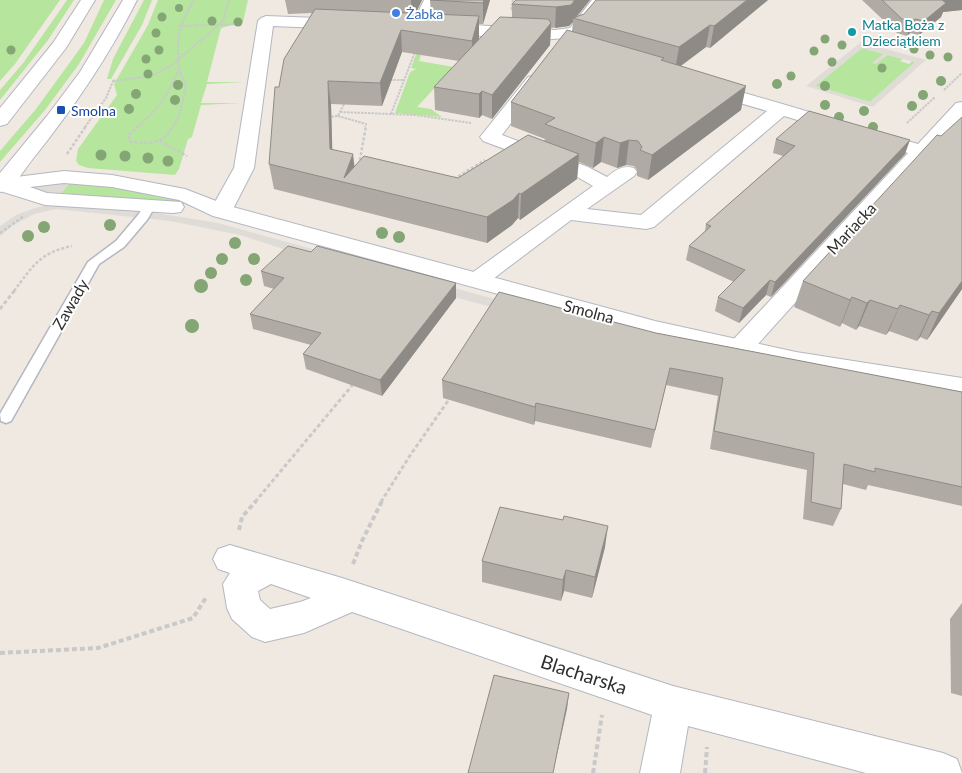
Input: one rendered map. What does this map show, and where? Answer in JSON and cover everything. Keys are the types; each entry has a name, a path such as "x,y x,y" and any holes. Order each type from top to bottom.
{"street":[{"path":"0,120 60,45 88,0"},
{"path":"0,185 61,110 91,68 105,47 130,0"},
{"path":"419,27 431,0"},
{"path":"600,0 564,42 490,137 581,171 607,186"},
{"path":"222,211 244,168 266,17 361,25"},
{"path":"400,26 564,42 596,37"},
{"path":"694,84 922,151"},
{"name":"Mariacka","path":"740,348 962,107"},
{"path":"567,213 646,222 780,110"},
{"path":"478,280 567,213 627,172"},
{"name":"Smolna","path":"0,185 64,177 112,181 185,195 222,211 655,329 796,362 962,388"},
{"name":"Smolna","path":"0,185 45,199 222,211"},
{"name":"Blacharska","path":"230,560 268,569 673,704 943,773"},
{"path":"268,569 240,584 244,608 265,626 304,617 347,595"},
{"path":"660,773 673,704"}],"lane":[{"name":"Zawady","path":"6,417 94,262 120,244 144,218 150,206"}],"path":[{"path":"180,70 159,108 128,136 128,139 135,144 148,144 159,141 170,132 179,116 186,87 178,60 177,38 179,26 185,12 194,0"},
{"path":"113,81 151,76 166,69 218,25 225,17 229,0"},
{"path":"513,0 511,10 519,10"},
{"path":"179,26 218,25 266,17"},
{"path":"391,114 417,46"},
{"path":"887,141 962,73"},
{"path":"385,80 404,80"},
{"path":"338,116 344,104"},
{"path":"340,112 391,114 476,124"},
{"path":"320,118 338,116 366,124 358,168"},
{"path":"159,141 187,156"},
{"path":"447,184 490,158"},
{"path":"0,233 7,226 27,214"},
{"path":"0,226 7,226"},
{"path":"0,309 38,259 57,249 72,246"},
{"path":"0,653 98,648 193,618 230,560 242,517 356,380"},
{"path":"347,595 359,546 391,482 456,390"},
{"path":"593,773 608,682"}],"green space":[{"path":"0,0 60,0 15,64 0,81"},
{"path":"67,0 74,0 48,40 0,100 0,90 24,62"},
{"path":"104,0 116,0 79,64 45,110 0,162 0,151 36,109 84,43"},
{"path":"144,0 152,0 142,25 111,79 107,79 113,59"},
{"path":"158,0 248,0 243,22 221,28 207,82 245,82 207,84 201,103 241,103 201,105 192,137 188,139 179,169 175,175 88,168 79,165 76,161 78,149 117,95 114,84 148,25"},
{"path":"422,38 436,39 421,55 419,61 454,67 417,107 431,109 442,117 395,113 410,72 416,69 411,68"},
{"path":"862,48 903,59 900,61 909,64 912,61 915,62 870,102 815,86"},
{"path":"70,183 132,190 185,202 185,204 61,193"}],"shaded area":[{"path":"861,42 926,60 873,107 806,86","holes":["862,48 883,54 872,63 876,64 888,55 915,62 870,102 815,86"]},
{"path":"40,181 70,183 61,193 30,191 28,185"},
{"path":"55,204 138,210 218,223 614,332 610,339 320,261 240,235 170,221 56,209 34,214 12,226 0,236 0,226 16,215 38,207"}],"building":[{"path":"430,0 484,0 483,3"},
{"path":"516,0 575,0 571,5 556,7 512,4"},
{"path":"596,0 747,0 714,26 710,25 679,47 573,18 584,14"},
{"path":"882,0 942,0 946,3 924,21 915,19 912,21 902,19"},
{"path":"315,9 479,16 472,41 401,30 380,83 328,81 330,149 353,154 344,178 364,156 458,178 528,135 579,154 521,194 519,193 513,200 487,217 269,164 275,87 279,87 284,59"},
{"path":"500,17 548,19 551,23 492,95 482,91 479,94 434,87"},
{"path":"567,30 664,58 661,60 746,86 652,155 640,150 642,147 638,141 629,140 620,143 604,137 596,143 545,124 555,118 511,102"},
{"path":"809,111 910,140 775,282 770,280 743,308 718,297 745,270 689,246 711,226 706,224 795,146 776,139"},
{"path":"962,117 962,281 939,313 932,311 929,315 900,305 898,309 870,300 867,303 852,297 850,300 803,281 937,135 941,136"},
{"path":"288,246 311,252 317,246 456,283 380,380 303,354 321,333 250,314 284,278 261,271"},
{"path":"499,292 656,333 962,392 962,487 875,468 875,472 844,464 841,509 811,502 814,453 714,431 723,378 670,368 655,430 536,403 535,407 442,380"},
{"path":"500,507 563,520 564,516 608,526 595,577 566,570 563,580 482,561"},
{"path":"494,675 569,693 553,773 468,773"}],"place":[{"name":"Żabka","path":"396,13"},
{"name":"Matka Boża z Dzieciątkiem","path":"852,32"},
{"name":"Smolna","path":"61,110"}]}
